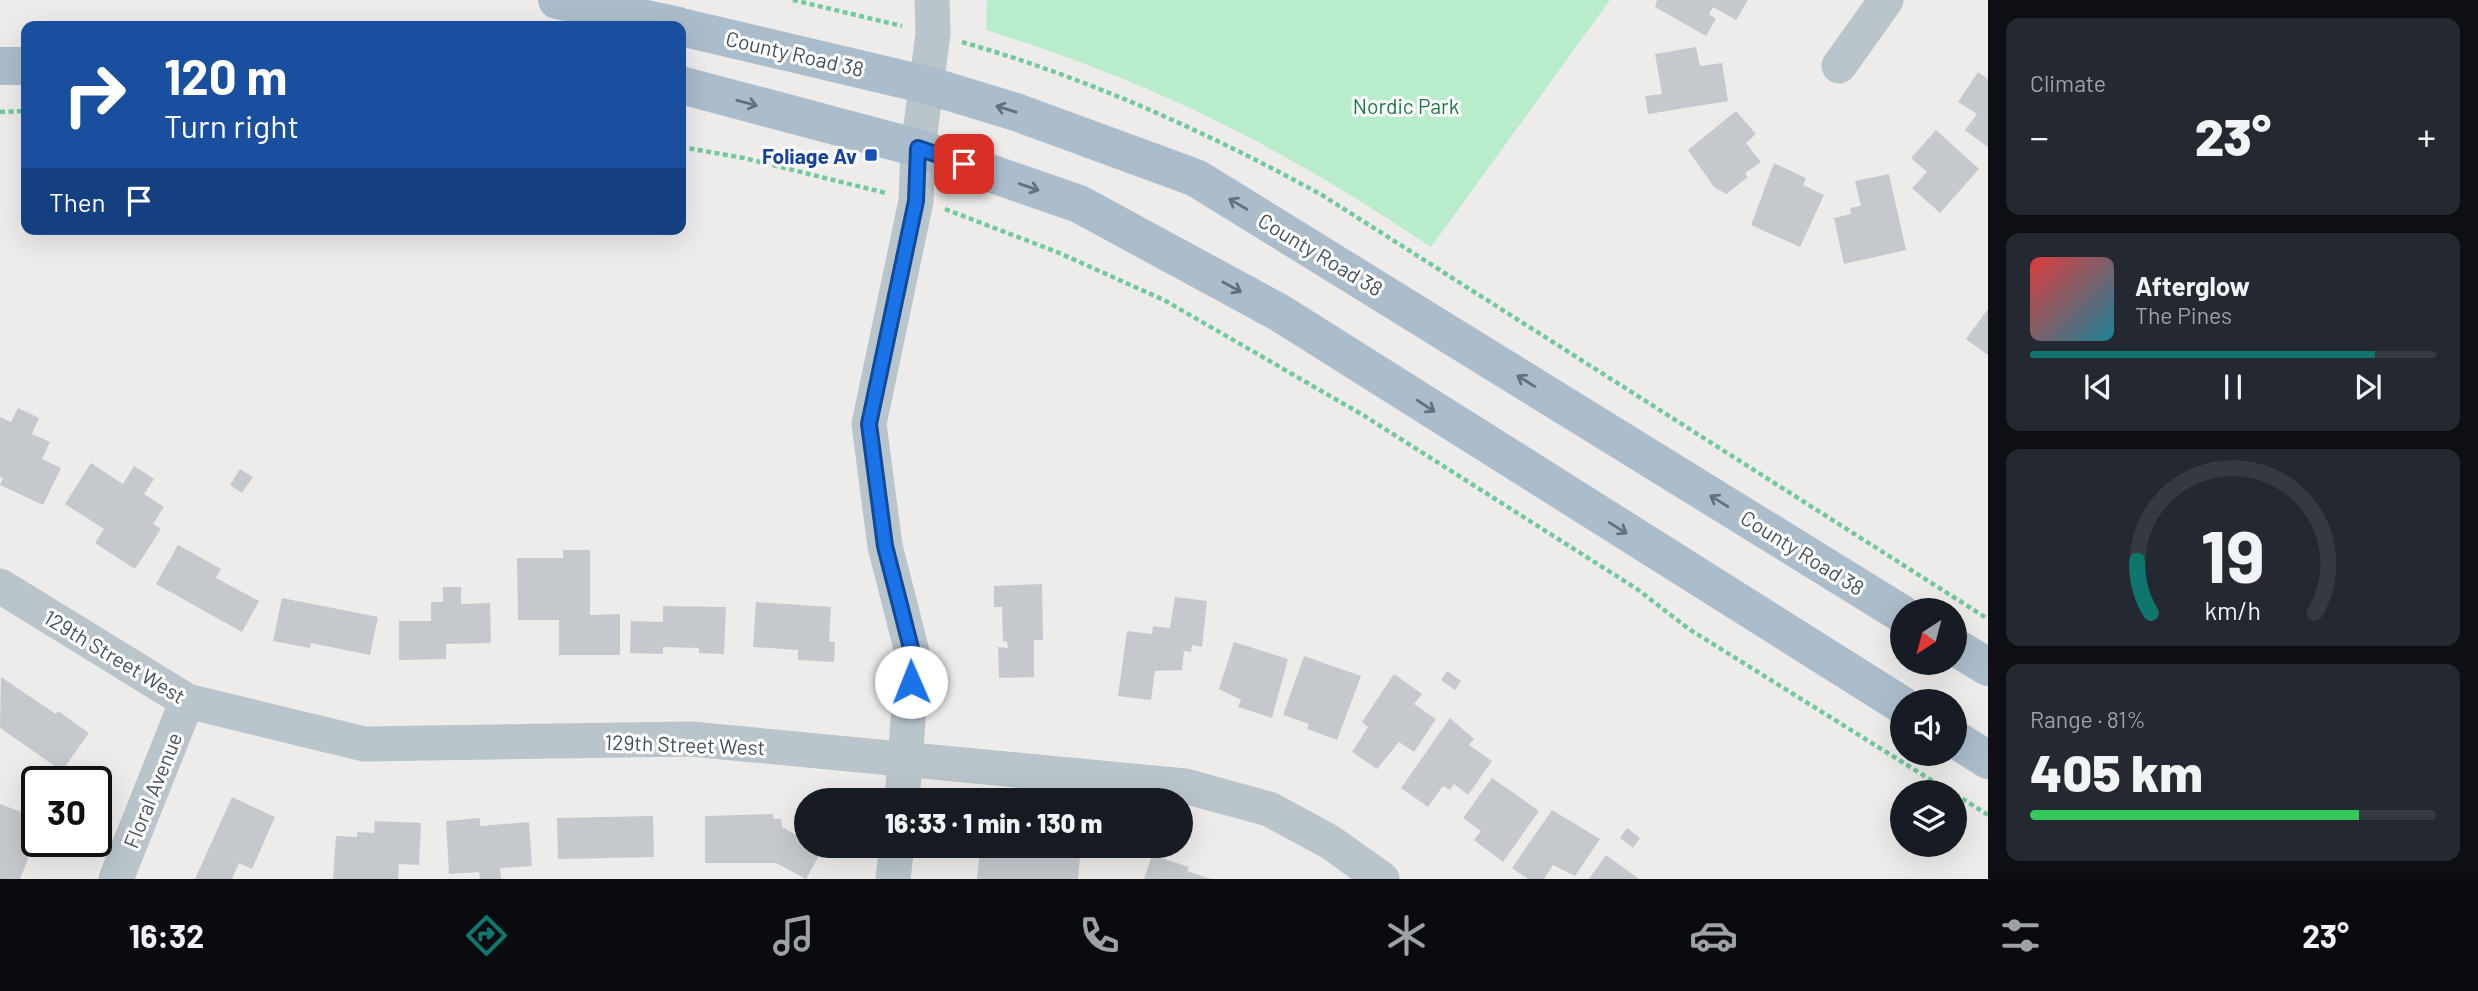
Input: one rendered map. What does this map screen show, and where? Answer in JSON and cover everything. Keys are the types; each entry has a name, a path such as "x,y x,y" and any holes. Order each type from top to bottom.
{"main road":[{"name":"County Road 38","path":"557,0 656,21"},
{"name":"County Road 38","path":"686,27 927,85 1016,112 1196,178 1890,607"},
{"path":"0,66 21,66"},
{"path":"686,86 918,148 1080,204 1280,313 1890,697"},
{"path":"1967,654 1988,667"},
{"path":"1967,747 1988,760"}],"street":[{"path":"1839,65 1886,0"},
{"path":"903,788 913,656 885,546 869,424 916,201 918,148 927,85 932,17"},
{"name":"129th Street West","path":"0,586 187,701 365,744 691,739 1185,786 1269,809 1330,842 1382,879"},
{"name":"Floral Avenue","path":"116,879 187,701"},
{"path":"893,879 895,858"}],"path":[{"path":"793,0 932,17 1068,77 1209,134 1322,195 1988,619"},
{"path":"0,111 21,111"},
{"path":"686,148 744,158 965,215 1122,280 1206,324 1248,351 1363,415 1637,589 1689,629 1933,780"},
{"path":"1967,801 1988,815"}],"green space":[{"name":"Nordic Park","path":"987,0 1610,0 1431,247 1324,179 1217,121 1106,72 986,30"}],"building":[{"path":"1657,0 1748,0 1736,20 1713,7 1709,14 1716,19 1706,36 1655,7"},
{"path":"1696,47 1700,66 1722,63 1728,101 1648,114 1645,96 1662,94 1655,54"},
{"path":"1978,72 1988,79 1988,147 1965,130 1977,114 1958,102"},
{"path":"1736,111 1756,134 1746,143 1761,162 1745,173 1748,177 1726,194 1714,187 1688,150"},
{"path":"1936,130 1979,169 1940,213 1912,188 1927,172 1911,158"},
{"path":"1774,163 1806,178 1803,185 1824,195 1800,247 1751,225"},
{"path":"1889,174 1906,250 1844,264 1834,218 1851,214 1850,208 1861,206 1855,181"},
{"path":"1988,309 1988,355 1966,339"},
{"path":"18,408 39,418 32,434 50,442 42,459 61,468 43,505 0,485 3,478 0,477 0,417 11,422"},
{"path":"91,463 123,484 134,466 154,479 144,494 164,507 153,524 161,529 135,569 95,543 104,529 65,504"},
{"path":"240,469 253,477 242,493 230,485"},
{"path":"178,545 221,569 216,578 259,601 242,632 156,584"},
{"path":"563,550 590,550 590,615 620,614 620,655 559,655 559,620 518,620 517,558 563,558"},
{"path":"1042,584 1043,640 1034,640 1034,677 999,678 998,647 1008,648 1007,642 1003,641 1002,607 994,607 994,586"},
{"path":"443,587 461,587 461,604 490,603 491,643 446,644 446,659 399,660 399,621 431,621 431,602 443,602"},
{"path":"1175,597 1207,601 1202,647 1192,645 1191,652 1184,651 1182,670 1155,671 1151,700 1118,696 1127,631 1152,634 1153,626 1170,628"},
{"path":"282,598 378,617 370,655 311,643 310,648 273,641"},
{"path":"756,602 831,607 829,641 835,642 834,662 798,660 798,650 753,647"},
{"path":"663,606 726,607 724,654 699,653 699,648 663,647 663,654 630,653 631,621 663,622"},
{"path":"1234,642 1288,659 1272,718 1238,707 1241,700 1219,689"},
{"path":"1304,656 1361,676 1337,740 1307,729 1309,724 1283,715"},
{"path":"1447,671 1461,681 1455,690 1441,680"},
{"path":"1394,674 1422,694 1414,704 1436,719 1414,752 1399,742 1377,769 1352,752 1368,727 1362,722"},
{"path":"1,677 89,733 66,766 55,766 0,728"},
{"path":"1450,718 1474,739 1469,745 1492,761 1468,795 1454,784 1450,790 1443,786 1428,807 1401,788"},
{"path":"1492,778 1539,811 1503,862 1474,840 1481,831 1463,818"},
{"path":"232,797 275,817 252,869 239,863 232,879 195,879"},
{"path":"0,804 21,812 21,857 29,857 20,879 0,879"},
{"path":"1552,810 1600,839 1575,876 1553,865 1544,879 1528,879 1512,868"},
{"path":"773,814 773,819 781,819 782,827 794,834 794,858 818,858 806,879 776,863 705,863 705,816"},
{"path":"653,816 654,857 558,859 557,818"},
{"path":"480,818 480,826 529,822 532,866 500,868 501,879 480,879 479,872 449,874 446,821"},
{"path":"375,821 421,823 419,865 399,864 398,879 333,879 336,836 357,837 357,832 374,833"},
{"path":"1627,828 1640,838 1633,848 1620,838"},
{"path":"1606,855 1639,879 1589,879"},
{"path":"979,858 1080,858 1078,879 977,879"},
{"path":"1151,858 1161,858 1189,867 1187,871 1211,879 1144,879"}],"place":[{"name":"Foliage Av","path":"871,155"}],"route":[{"path":"911,682 913,656 885,546 869,424 916,201 918,148 964,164"}]}
